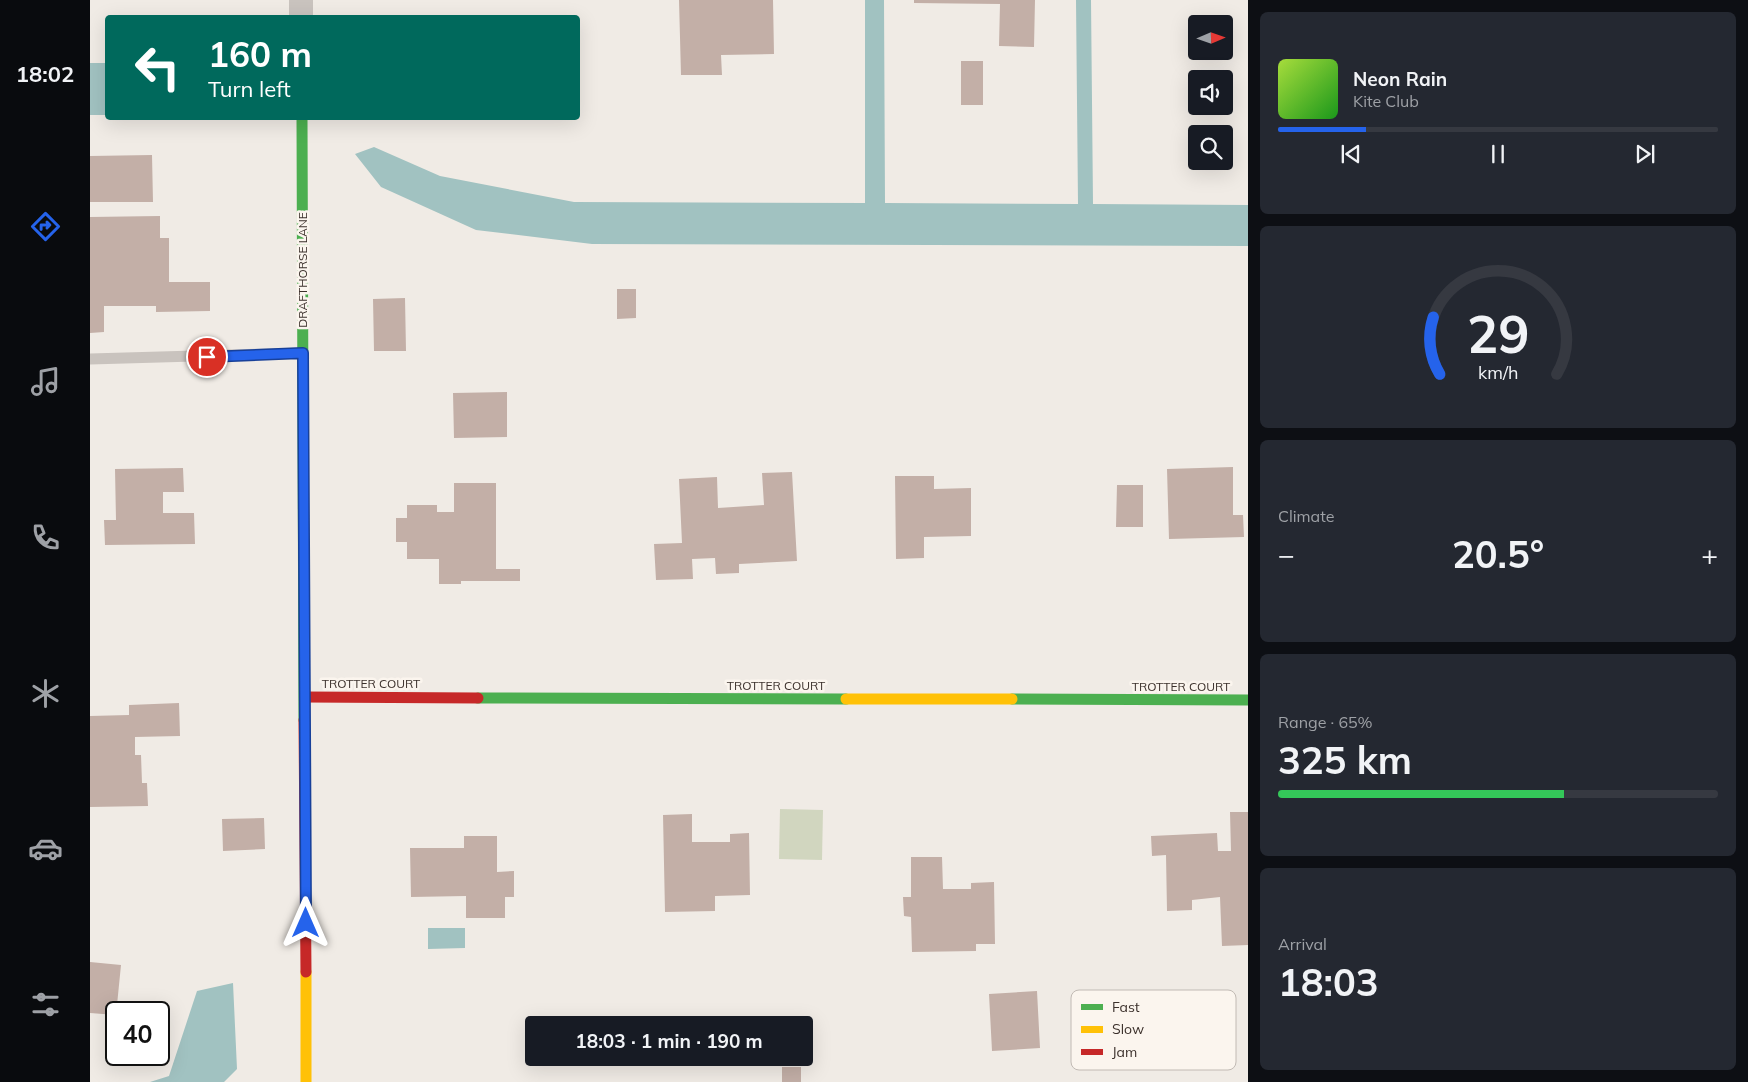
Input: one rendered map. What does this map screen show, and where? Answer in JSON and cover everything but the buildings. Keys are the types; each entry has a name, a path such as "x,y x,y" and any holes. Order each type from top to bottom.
{"street":[{"path":"301,0 301,15"},
{"name":"DRAFTHORSE LANE","path":"302,120 306,1082"},
{"name":"TROTTER COURT","path":"304,697 1248,700"}],"lane":[{"path":"90,359 303,353"}],"green space":[{"path":"780,809 823,810 822,860 779,859"}],"water":[{"path":"865,0 884,0 885,203 1078,204 1076,0 1091,0 1093,204 1248,205 1248,246 592,244 476,230 381,187 355,154 374,147 440,176 574,202 865,203"},
{"path":"90,63 105,63 105,115 90,115"},
{"path":"428,928 465,928 465,948 428,949"},
{"path":"233,983 237,1069 224,1082 150,1082 169,1076 197,991"}],"traffic: fast":[{"path":"302,120 304,720"},
{"path":"478,698 846,699"},
{"path":"1012,699 1248,700"}],"traffic: slow":[{"path":"846,699 1012,699"},
{"path":"306,972 306,1082"}],"traffic: jam":[{"path":"305,697 478,698"},
{"path":"304,720 306,972"}],"route":[{"path":"207,357 303,353 306,923"}]}
